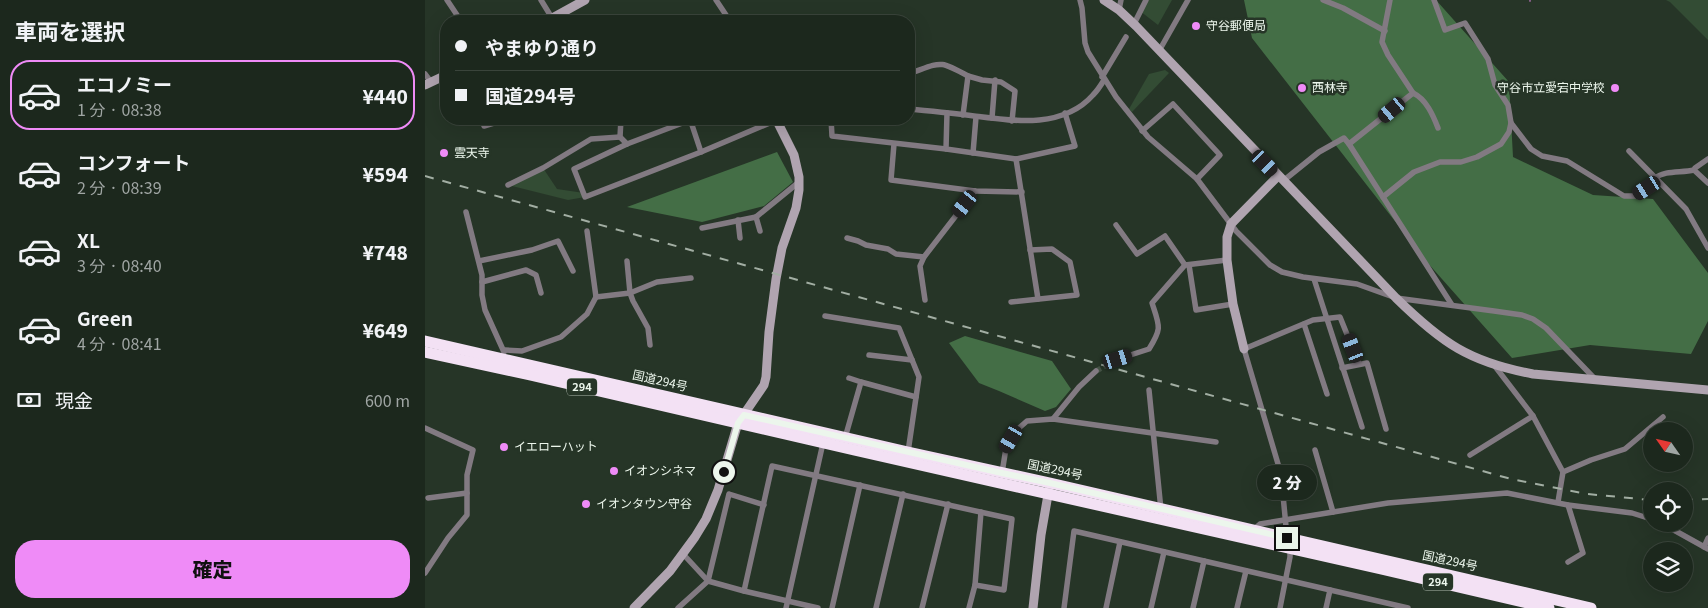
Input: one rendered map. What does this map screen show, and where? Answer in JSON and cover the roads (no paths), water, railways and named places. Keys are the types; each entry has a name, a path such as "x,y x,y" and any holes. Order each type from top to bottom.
{"highway":[{"name":"国道294号","path":"425,341 741,419 823,443 1049,488 1288,543 1549,608"},
{"name":"国道294号","path":"425,352 502,359"},
{"name":"国道294号","path":"741,419 845,438 1002,473 1049,488"},
{"name":"国道294号","path":"1160,514 1253,530 1288,543"},
{"name":"国道294号","path":"1518,600 1591,608"}],"street":[{"path":"447,0 457,15"},
{"path":"541,0 547,15"},
{"path":"558,15 585,0"},
{"path":"716,0 726,15"},
{"path":"1080,0 1085,43 1088,52 1116,98 1142,131 1197,179 1231,224 1270,265 1282,272 1313,279 1327,279 1357,284 1396,298 1522,315 1533,319 1546,328 1595,379"},
{"path":"1104,0 1119,10 1396,298 1445,342 1479,360 1533,374 1708,390"},
{"path":"1119,10 1121,0"},
{"path":"1134,24 1145,0"},
{"path":"1159,51 1188,0"},
{"path":"1323,0 1343,8 1385,31"},
{"path":"1398,0 1391,1 1382,42 1388,55 1413,93 1419,96 1429,109 1438,128"},
{"path":"1383,197 1414,172 1440,162 1461,162 1477,157 1501,144 1509,132 1511,123 1508,105 1495,85 1488,59 1465,23 1445,30 1434,0"},
{"path":"915,109 1012,121 1031,122 1046,120 1085,103 1093,95 1126,37"},
{"path":"915,72 938,64 947,65 968,76 981,80 1001,82 1015,91 1012,121"},
{"path":"425,74 428,84 440,78"},
{"path":"963,115 968,76"},
{"path":"992,118 995,80"},
{"path":"1349,144 1413,93"},
{"path":"1142,131 1173,104 1221,155 1197,179"},
{"path":"946,149 947,113"},
{"path":"831,125 831,136 1017,159 1075,146 1065,113"},
{"path":"973,153 976,116"},
{"path":"1511,123 1531,149 1542,156 1567,161 1624,196 1636,196 1657,180 1661,173 1694,170 1708,158"},
{"path":"621,125 620,137 627,144"},
{"path":"676,125 627,144 574,169 585,197 701,152 764,125"},
{"path":"693,125 701,152"},
{"path":"634,608 684,555 699,531 712,504 741,419 764,385 768,365 769,332 776,279 782,248 796,208 799,182 794,155 781,125"},
{"path":"508,185 543,168 591,139 620,137"},
{"path":"1280,608 1291,557 1285,520 1281,474 1244,349 1233,304 1227,260 1227,237 1231,224 1281,178 1319,152 1344,138 1452,305"},
{"path":"894,144 891,180 975,190 1021,192"},
{"path":"1629,151 1686,209 1708,248"},
{"path":"1017,159 1038,299"},
{"path":"1694,170 1708,183"},
{"path":"702,228 756,217 799,182"},
{"path":"925,300 920,266 924,257 975,190"},
{"path":"466,212 482,275 482,296 485,310 502,359 561,337 587,314 596,297 587,231"},
{"path":"756,217 759,231"},
{"path":"738,220 739,238"},
{"path":"1116,225 1137,254 1165,236 1187,265 1196,310 1233,304"},
{"path":"847,238 866,245 888,249 896,254 924,257"},
{"path":"479,262 532,250 558,241 573,271"},
{"path":"1011,302 1077,295 1070,262 1052,249 1031,250"},
{"path":"1118,359 1149,349 1158,334 1159,324 1152,303 1187,265 1227,260"},
{"path":"627,261 630,292 648,328 650,345"},
{"path":"482,282 526,270 536,275 541,293"},
{"path":"596,297 630,292 657,282 691,278"},
{"path":"1313,279 1362,427"},
{"path":"825,316 899,328 919,378 908,452"},
{"path":"1244,349 1313,320 1340,317 1359,364"},
{"path":"1305,324 1327,394"},
{"path":"869,355 912,360"},
{"path":"1342,368 1367,363 1387,429"},
{"path":"1494,365 1533,416 1563,472 1558,502"},
{"path":"1053,420 1079,387 1096,371"},
{"path":"849,378 916,397"},
{"path":"845,438 861,382"},
{"path":"1149,390 1160,514"},
{"path":"1470,455 1533,416"},
{"path":"1563,472 1591,460 1625,449 1663,417"},
{"path":"1002,473 1006,448 1019,428 1027,421 1053,420 1216,442"},
{"path":"425,428 473,450 467,475 467,515 425,573"},
{"path":"786,608 823,443"},
{"path":"1315,450 1333,512"},
{"path":"744,591 772,466 1012,519 1004,590 975,585"},
{"path":"832,608 860,485"},
{"path":"1033,608 1041,535 1049,488"},
{"path":"428,498 467,493"},
{"path":"1253,530 1260,524 1388,503 1507,493 1632,513 1643,516"},
{"path":"678,608 708,581 729,494 764,504"},
{"path":"876,608 903,494"},
{"path":"922,608 948,504"},
{"path":"1568,504 1583,553 1568,562"},
{"path":"969,608 975,585 981,512"},
{"path":"1064,608 1074,531 1408,608"},
{"path":"1677,532 1706,548 1708,538"},
{"path":"1106,608 1120,542"},
{"path":"1151,608 1163,552"},
{"path":"684,555 708,581 818,608"},
{"path":"1193,608 1204,561"},
{"path":"1237,608 1246,571"},
{"path":"1326,608 1330,590"},
{"path":"1373,608 1374,600"}],"tunnel":[{"path":"1096,371 1118,359"}],"railway":[{"path":"425,176 1511,479 1587,494 1643,499"},
{"path":"1693,500 1708,499"}],"place":[{"name":"守谷郵便局","path":"1196,26"},
{"name":"西林寺","path":"1302,88"},
{"name":"守谷市立愛宕中学校","path":"1615,88"},
{"name":"雲天寺","path":"444,153"},
{"name":"イエローハット","path":"504,447"},
{"name":"イオンシネマ","path":"614,471"},
{"name":"イオンタウン守谷","path":"586,504"}]}
